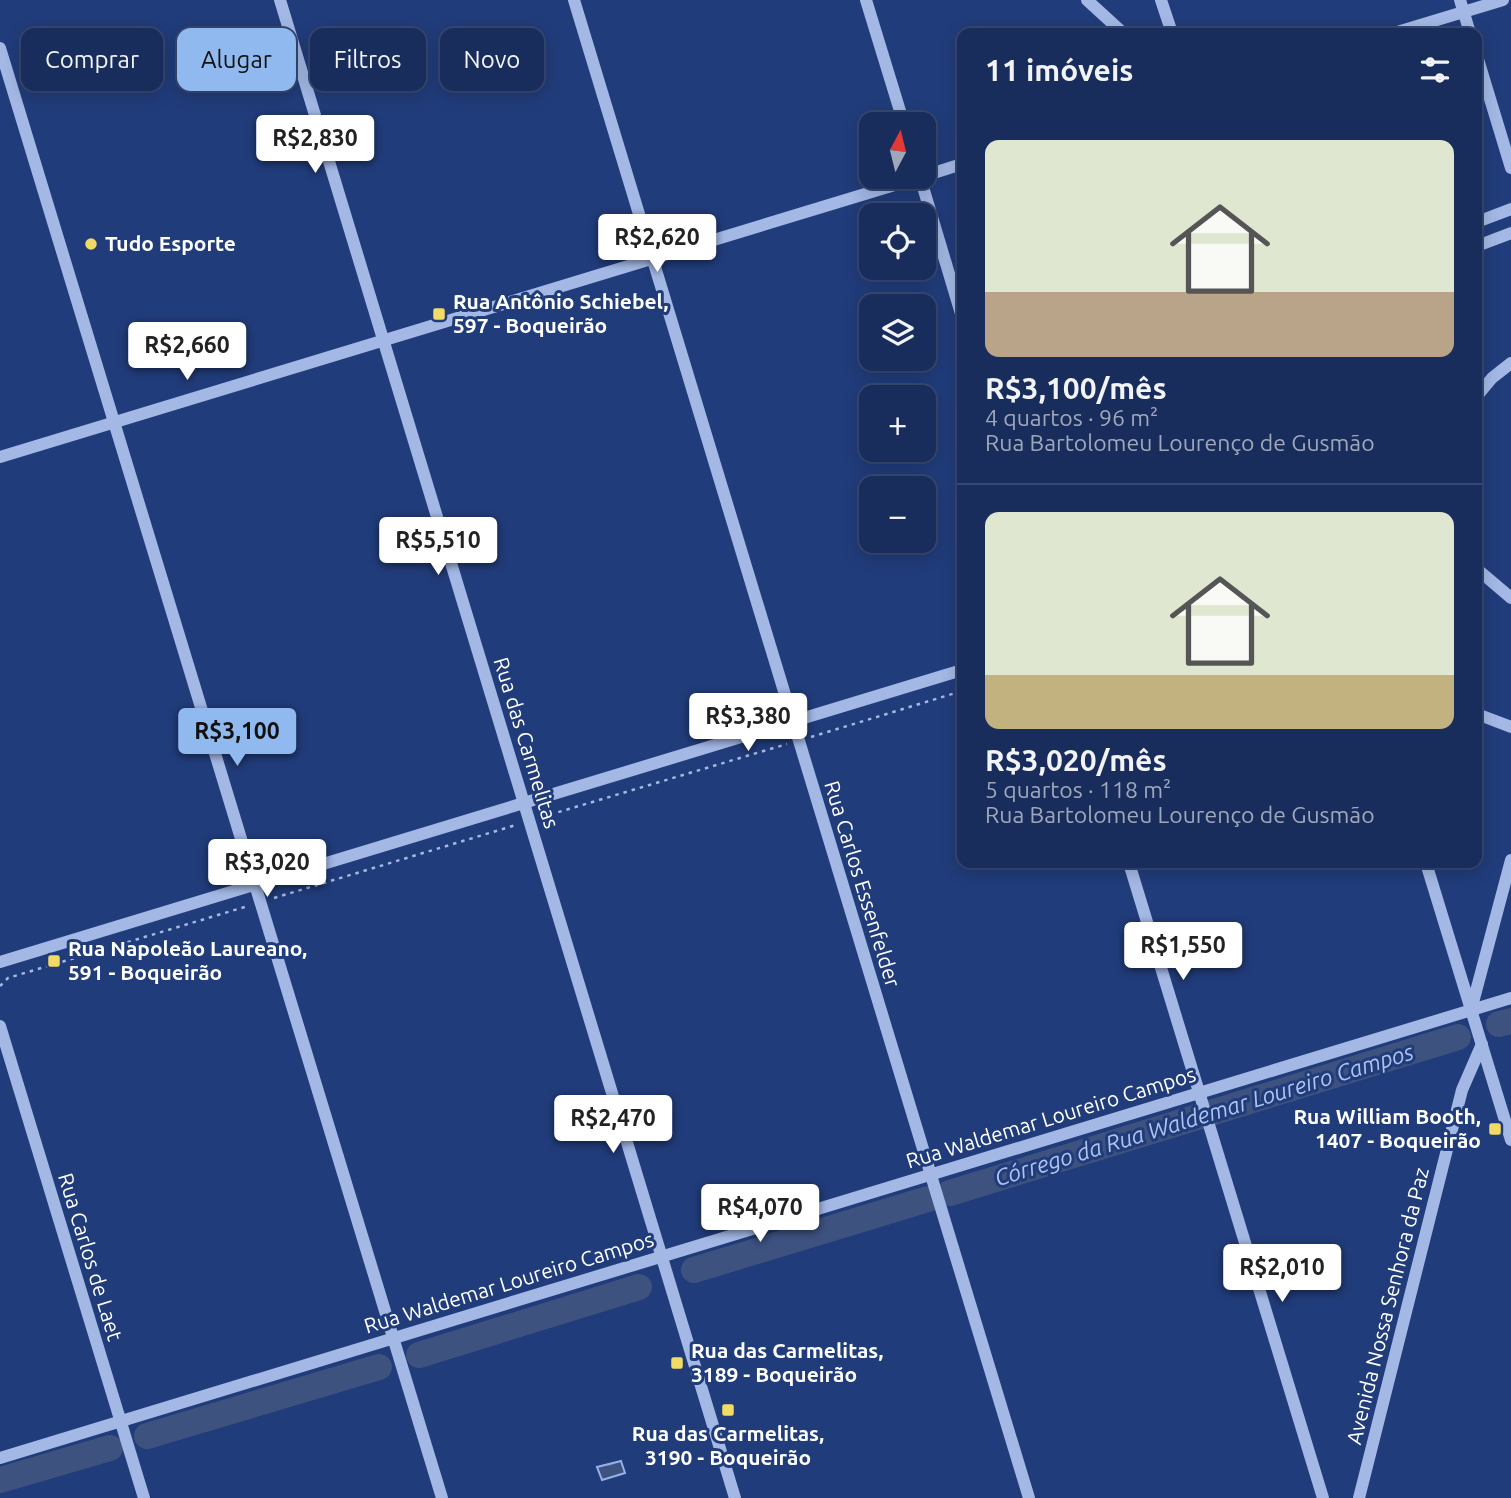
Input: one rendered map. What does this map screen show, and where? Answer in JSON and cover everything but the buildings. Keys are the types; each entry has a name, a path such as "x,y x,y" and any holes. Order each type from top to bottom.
{"street":[{"name":"Rua das Carmelitas","path":"279,0 735,1498"},
{"name":"Rua Carlos Essenfelder","path":"573,0 1029,1498"},
{"path":"866,0 900,112"},
{"path":"1087,0 1118,28"},
{"path":"1161,0 1170,28"},
{"path":"1407,28 1462,6 1503,0"},
{"path":"1462,6 1469,28"},
{"path":"0,48 442,1498"},
{"path":"1482,72 1511,168"},
{"path":"936,172 957,166"},
{"path":"0,457 881,189"},
{"path":"925,189 957,300"},
{"path":"1482,220 1511,209"},
{"path":"1482,244 1511,233"},
{"path":"1482,390 1511,363"},
{"path":"1482,573 1511,598"},
{"path":"0,962 957,672"},
{"path":"1482,716 1511,727"},
{"path":"1471,1010 1511,860"},
{"path":"1131,868 1323,1498"},
{"path":"1428,868 1511,1140"},
{"name":"Rua Waldemar Loureiro Campos","path":"0,1458 1511,998"},
{"name":"Rua Carlos de Laet","path":"0,1026 144,1498"},
{"name":"Avenida Nossa Senhora da Paz","path":"1359,1498 1462,1090 1482,1044"}],"path":[{"path":"810,737 957,693"},
{"path":"546,816 785,744"},
{"path":"276,898 510,827"},
{"path":"0,986 8,978 243,908"}],"water":[{"path":"621,1461 625,1473 602,1480 597,1467"}],"waterway":[{"name":"Córrego da Rua Waldemar Loureiro Campos","path":"1499,1024 1511,1021"},
{"name":"Córrego da Rua Waldemar Loureiro Campos","path":"950,1193 1458,1037"},
{"name":"Córrego da Rua Waldemar Loureiro Campos","path":"694,1270 928,1199"},
{"name":"Córrego da Rua Waldemar Loureiro Campos","path":"419,1355 639,1287"},
{"name":"Córrego da Rua Waldemar Loureiro Campos","path":"147,1436 379,1367"},
{"name":"Córrego da Rua Waldemar Loureiro Campos","path":"0,1480 110,1448"}],"place":[{"name":"Tudo Esporte","path":"91,244"},
{"name":"Rua Antônio Schiebel, 597 - Boqueirão","path":"439,314"},
{"name":"Rua Napoleão Laureano, 591 - Boqueirão","path":"54,961"},
{"name":"Rua William Booth, 1407 - Boqueirão","path":"1495,1129"},
{"name":"Rua das Carmelitas, 3189 - Boqueirão","path":"677,1363"},
{"name":"Rua das Carmelitas, 3190 - Boqueirão","path":"728,1410"}]}
